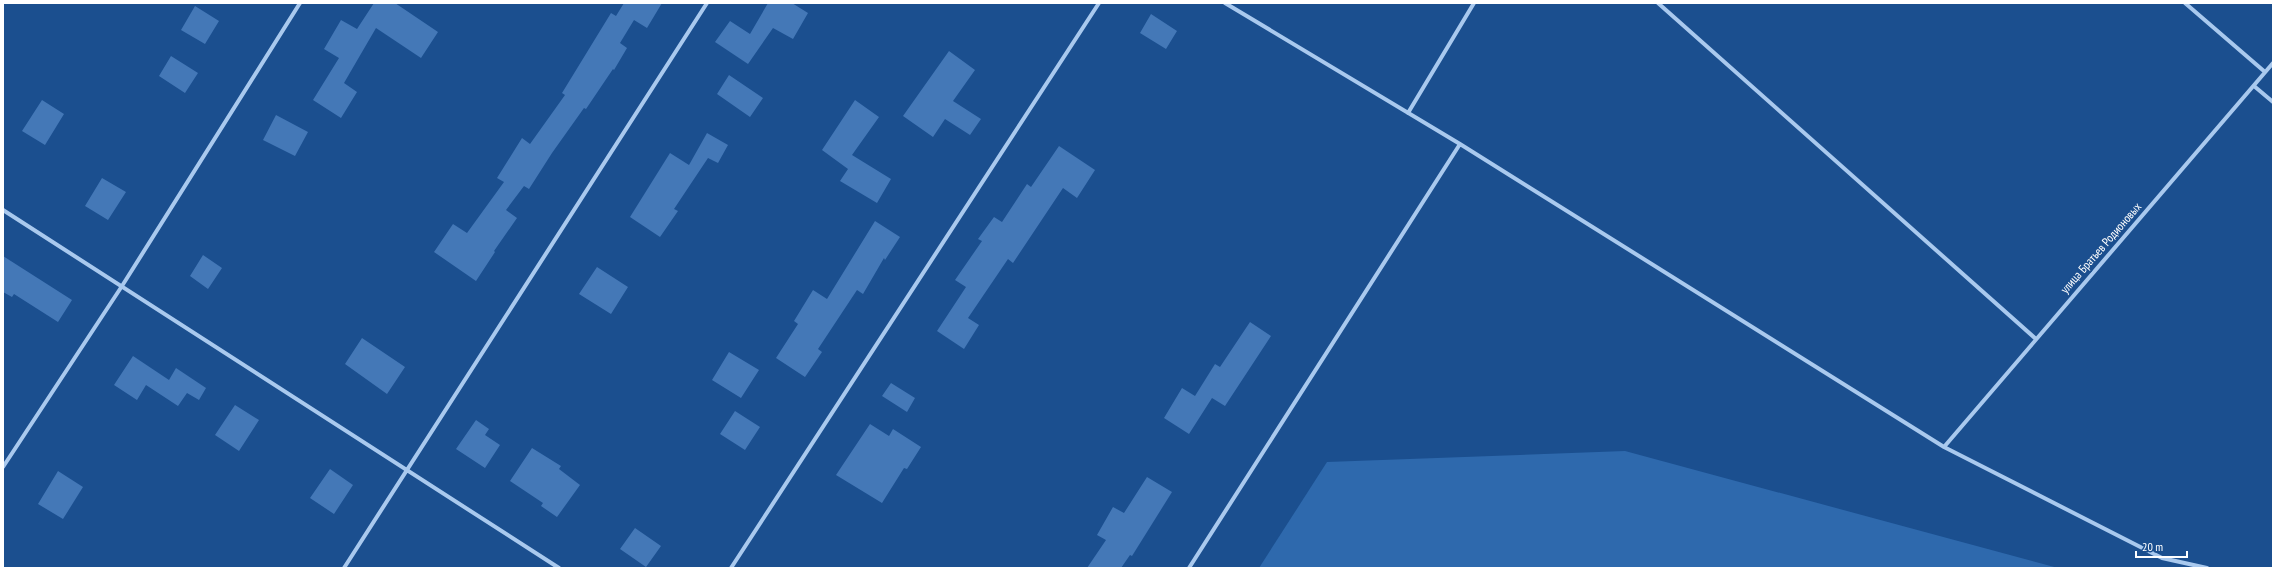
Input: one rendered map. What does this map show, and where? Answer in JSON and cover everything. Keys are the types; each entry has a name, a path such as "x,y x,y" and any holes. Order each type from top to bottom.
{"street":[{"path":"3,467 122,286 300,3"},
{"path":"344,568 406,469 707,3"},
{"path":"731,568 1099,3"},
{"path":"1225,3 1460,144 1944,447 2162,558 2207,568"},
{"path":"1408,113 1474,3"},
{"path":"1658,3 2036,339"},
{"path":"2185,3 2265,72"},
{"name":"улица Братьев Родионовых","path":"1944,447 2273,63"},
{"path":"2254,86 2273,102"},
{"path":"1189,568 1460,144"},
{"path":"3,210 559,568"}],"shaded area":[{"path":"1625,451 2058,568 1259,568 1327,462"}],"building":[{"path":"374,3 395,3 438,32 421,58 376,28 344,83 357,92 341,118 313,100 339,58 324,49 341,20 357,29"},
{"path":"624,3 662,3 647,28 634,20 620,43 627,48 614,70 613,69 586,109 584,108 529,189 524,186 506,210 517,218 494,251 495,252 476,281 434,252 453,224 467,233 504,182 497,178 522,138 530,144 565,95 562,93 611,13 616,16"},
{"path":"768,3 792,3 808,13 793,39 773,28 748,64 715,42 730,21 750,34"},
{"path":"195,6 219,21 205,44 181,30"},
{"path":"1151,14 1177,31 1166,49 1140,33"},
{"path":"949,51 975,70 953,101 981,119 970,135 945,119 933,137 903,116"},
{"path":"171,56 198,73 185,93 159,76"},
{"path":"729,75 763,98 750,117 717,94"},
{"path":"42,100 64,114 45,145 22,131"},
{"path":"855,100 879,117 852,155 891,179 877,203 840,181 848,169 822,150"},
{"path":"276,115 308,132 295,156 263,140"},
{"path":"707,133 728,145 718,163 708,158 674,209 678,211 660,237 630,217 670,153 689,165"},
{"path":"1059,146 1095,170 1077,198 1063,188 1013,263 1008,259 968,318 979,325 964,349 937,331 966,287 955,280 982,241 978,239 994,217 1002,222 1027,184 1031,187"},
{"path":"102,178 126,192 108,220 85,206"},
{"path":"875,221 900,237 885,260 884,258 863,294 857,290 818,349 822,352 805,377 776,358 798,324 794,321 813,290 827,299"},
{"path":"203,255 222,268 208,289 190,276"},
{"path":"3,256 72,300 58,322 14,294 12,297 3,292"},
{"path":"597,267 628,287 611,314 579,294"},
{"path":"1250,322 1271,336 1225,406 1212,398 1189,434 1164,418 1182,388 1195,396 1215,364 1220,367"},
{"path":"362,338 405,367 387,394 345,364"},
{"path":"729,352 759,370 741,398 712,380"},
{"path":"133,356 169,380 176,368 206,388 199,400 187,393 178,406 146,385 137,400 114,385"},
{"path":"891,383 915,398 907,412 882,396"},
{"path":"235,405 259,420 239,451 215,435"},
{"path":"735,411 760,427 745,450 720,434"},
{"path":"476,420 489,429 485,435 500,445 485,468 456,449"},
{"path":"870,424 889,436 893,429 921,447 907,469 904,468 882,503 836,475"},
{"path":"532,448 561,466 559,469 580,485 557,517 541,506 543,503 510,481"},
{"path":"330,469 353,485 334,514 310,498"},
{"path":"58,471 83,487 63,519 38,504"},
{"path":"1147,477 1172,492 1132,556 1130,555 1121,568 1087,568 1106,540 1097,535 1113,507 1124,513"},
{"path":"635,528 661,546 646,567 620,549"}]}
